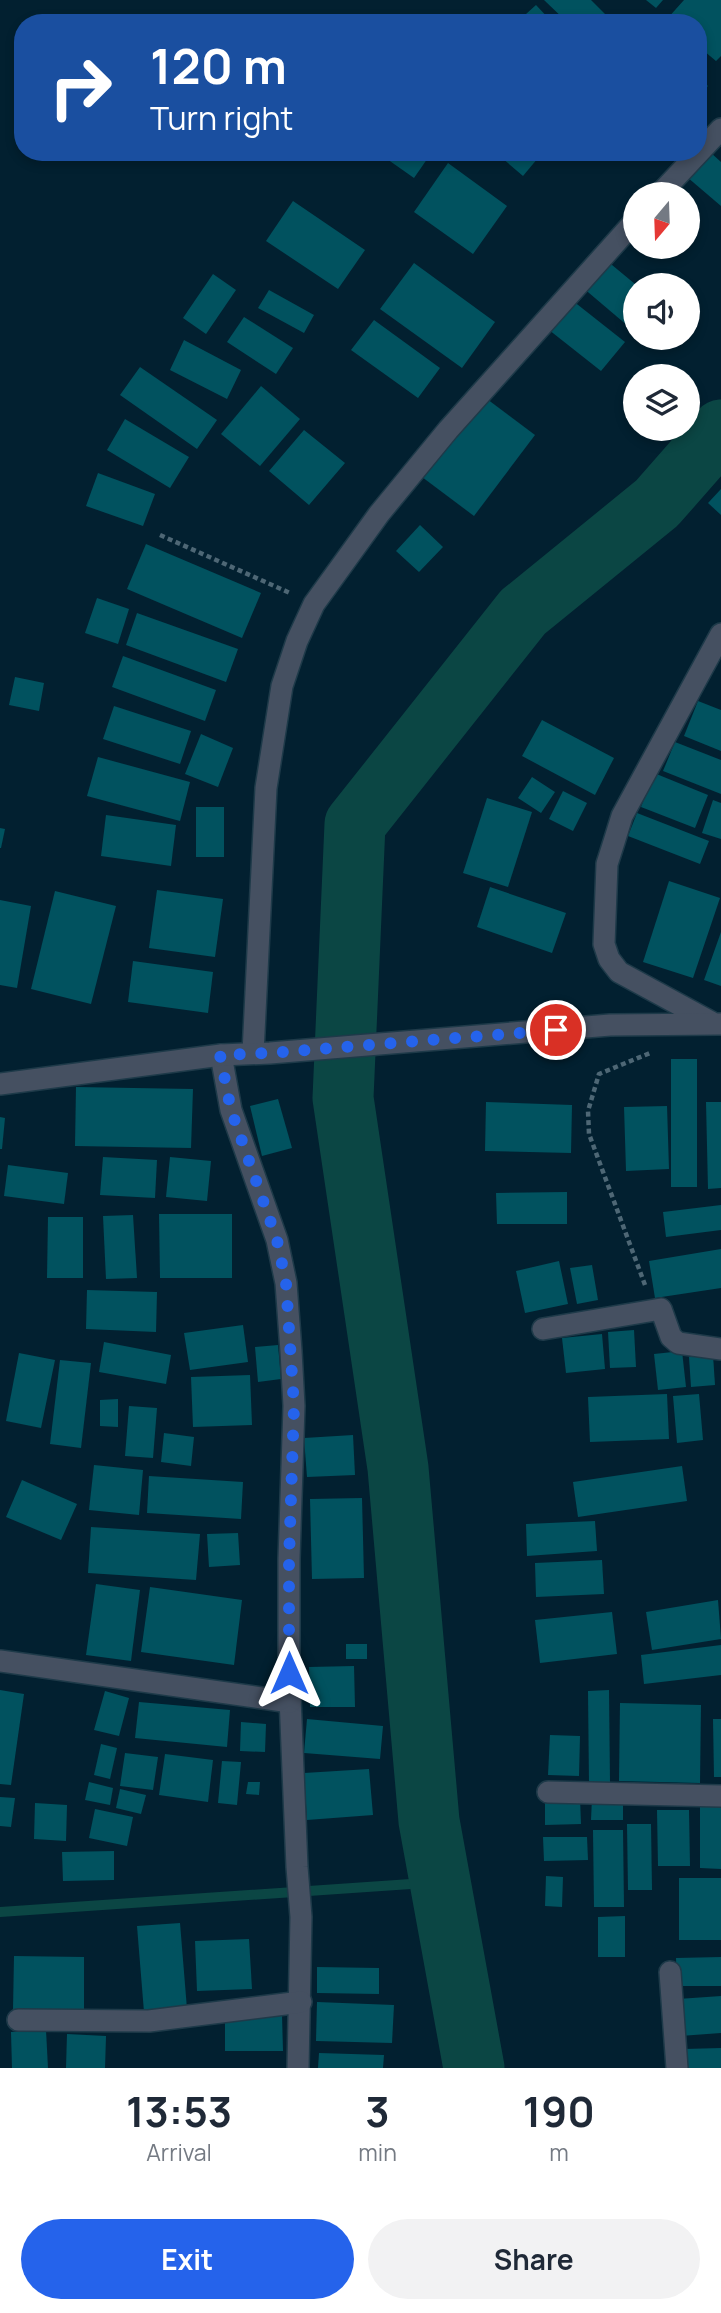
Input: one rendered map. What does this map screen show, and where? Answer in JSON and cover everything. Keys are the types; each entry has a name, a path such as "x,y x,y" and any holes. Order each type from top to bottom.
{"street":[{"path":"707,144 721,129"},
{"path":"671,182 691,161"},
{"path":"262,1053 266,788 282,686 297,641 314,604 379,514 448,429 623,234"},
{"path":"717,1023 619,972 609,959 604,944 607,864 622,816 718,638"},
{"path":"0,1084 220,1055 610,1025 717,1023"},
{"path":"220,1055 231,1110 277,1240 286,1283 294,1406 289,1559 290,1702 301,1917 298,2068"},
{"path":"543,1329 661,1308 671,1337 678,1343 721,1349"},
{"path":"0,1661 290,1702"},
{"path":"548,1792 721,1796"},
{"path":"670,1972 677,2068"},
{"path":"18,2020 149,2021 301,2002"}],"path":[{"path":"159,535 314,604"},
{"path":"653,1052 599,1074 588,1111 589,1134 601,1168 650,1297 661,1308"}],"building":[{"path":"544,0 591,0 605,14 559,14"},
{"path":"646,0 663,0 656,8"},
{"path":"684,0 721,0 721,56 716,61 707,54 707,14 671,14"},
{"path":"536,5 544,14 526,14"},
{"path":"710,152 721,162 721,206 700,188 700,182 693,182 687,177 702,161 707,161"},
{"path":"390,161 426,161 414,178"},
{"path":"506,161 536,161 523,176"},
{"path":"448,163 507,206 473,254 414,212"},
{"path":"293,201 365,250 338,289 266,241"},
{"path":"606,260 623,274 623,322 582,287"},
{"path":"414,263 495,322 462,368 380,309"},
{"path":"213,274 236,290 206,334 183,318"},
{"path":"269,290 314,315 304,333 258,308"},
{"path":"568,297 623,340 623,344 601,371 544,326"},
{"path":"244,317 293,348 276,374 227,342"},
{"path":"374,320 440,368 418,398 351,350"},
{"path":"184,340 241,370 227,399 170,370"},
{"path":"140,367 217,420 197,449 120,395"},
{"path":"261,386 300,419 260,466 221,434"},
{"path":"483,396 535,435 474,516 422,477"},
{"path":"125,419 189,457 170,488 107,450"},
{"path":"304,430 345,463 309,505 269,471"},
{"path":"98,473 155,494 143,526 86,506"},
{"path":"721,489 721,515 708,503"},
{"path":"420,525 443,547 419,572 396,551"},
{"path":"146,544 261,593 242,638 127,589"},
{"path":"97,598 129,609 118,644 85,633"},
{"path":"137,613 238,649 226,682 126,645"},
{"path":"123,656 216,690 205,721 112,687"},
{"path":"15,677 44,683 39,711 9,705"},
{"path":"698,701 721,710 721,751 684,736"},
{"path":"114,706 191,731 180,764 103,739"},
{"path":"542,720 614,758 595,795 522,756"},
{"path":"201,734 233,748 218,787 185,774"},
{"path":"675,742 721,760 721,794 663,771"},
{"path":"98,757 190,782 180,821 87,796"},
{"path":"654,773 708,795 695,828 641,807"},
{"path":"532,777 555,792 541,813 518,798"},
{"path":"563,791 587,803 573,831 549,819"},
{"path":"487,798 532,812 508,887 463,873"},
{"path":"713,800 721,803 721,839 702,833"},
{"path":"196,807 224,807 224,857 196,857"},
{"path":"637,813 709,841 700,864 628,836"},
{"path":"106,815 176,825 171,866 101,856"},
{"path":"0,828 5,829 1,848 0,848"},
{"path":"669,881 720,898 693,978 643,962"},
{"path":"490,887 566,913 552,953 477,927"},
{"path":"157,890 223,899 215,957 149,948"},
{"path":"55,891 116,906 91,1004 31,989"},
{"path":"0,900 31,906 17,988 0,985"},
{"path":"721,932 721,986 704,980"},
{"path":"133,961 213,972 208,1013 128,1002"},
{"path":"671,1059 697,1059 697,1187 671,1187"},
{"path":"76,1087 193,1089 191,1148 75,1146"},
{"path":"278,1099 292,1148 262,1156 250,1106"},
{"path":"486,1102 572,1105 571,1153 485,1151"},
{"path":"706,1102 721,1102 721,1188 708,1189"},
{"path":"667,1106 669,1169 626,1171 624,1107"},
{"path":"0,1117 5,1118 2,1149 0,1149"},
{"path":"103,1157 157,1160 155,1198 100,1195"},
{"path":"170,1157 211,1161 207,1201 166,1197"},
{"path":"8,1165 68,1173 64,1204 4,1196"},
{"path":"567,1192 567,1224 497,1224 496,1193"},
{"path":"721,1205 721,1230 666,1237 663,1212"},
{"path":"159,1214 232,1214 232,1278 160,1278"},
{"path":"133,1215 137,1278 106,1279 103,1216"},
{"path":"48,1217 83,1217 83,1278 47,1278"},
{"path":"721,1249 721,1288 655,1298 649,1261"},
{"path":"559,1261 568,1304 525,1313 516,1271"},
{"path":"592,1265 598,1300 577,1304 570,1268"},
{"path":"87,1290 157,1292 156,1332 86,1329"},
{"path":"243,1325 248,1362 190,1370 184,1333"},
{"path":"634,1330 636,1367 610,1368 608,1332"},
{"path":"602,1334 605,1369 566,1373 562,1338"},
{"path":"104,1342 171,1355 166,1384 99,1372"},
{"path":"278,1345 281,1379 258,1382 255,1347"},
{"path":"682,1351 686,1387 658,1390 654,1354"},
{"path":"19,1353 55,1360 41,1428 6,1421"},
{"path":"713,1355 715,1385 691,1387 689,1357"},
{"path":"60,1360 91,1363 81,1448 50,1444"},
{"path":"250,1375 252,1425 193,1427 191,1377"},
{"path":"667,1394 669,1439 590,1442 588,1397"},
{"path":"699,1394 703,1440 677,1443 673,1396"},
{"path":"118,1399 118,1427 100,1426 100,1400"},
{"path":"129,1406 157,1408 153,1458 125,1456"},
{"path":"164,1433 194,1437 191,1466 161,1462"},
{"path":"353,1435 355,1475 307,1477 304,1438"},
{"path":"94,1465 143,1470 139,1515 89,1510"},
{"path":"682,1466 687,1501 578,1517 573,1482"},
{"path":"149,1476 243,1482 241,1519 147,1513"},
{"path":"22,1480 77,1504 61,1540 6,1517"},
{"path":"362,1498 364,1578 312,1579 310,1499"},
{"path":"595,1521 597,1551 527,1556 526,1524"},
{"path":"91,1527 200,1534 196,1580 88,1573"},
{"path":"238,1533 240,1565 209,1567 207,1534"},
{"path":"602,1560 604,1594 536,1597 535,1563"},
{"path":"96,1584 140,1590 131,1661 86,1655"},
{"path":"150,1587 242,1600 234,1665 141,1652"},
{"path":"718,1600 721,1639 652,1650 646,1612"},
{"path":"612,1612 617,1654 540,1663 535,1620"},
{"path":"346,1644 367,1644 367,1659 346,1659"},
{"path":"721,1645 721,1675 644,1684 641,1655"},
{"path":"354,1666 355,1707 310,1707 309,1667"},
{"path":"0,1690 24,1694 11,1785 0,1784"},
{"path":"609,1690 610,1783 589,1783 588,1691"},
{"path":"105,1691 129,1698 119,1736 94,1730"},
{"path":"139,1702 230,1710 227,1747 135,1738"},
{"path":"620,1703 701,1705 700,1783 619,1781"},
{"path":"307,1719 383,1726 380,1759 304,1753"},
{"path":"713,1719 721,1719 721,1777 714,1777"},
{"path":"241,1722 266,1724 265,1752 240,1751"},
{"path":"550,1735 580,1736 579,1776 548,1775"},
{"path":"101,1744 117,1748 110,1779 94,1775"},
{"path":"125,1753 158,1757 153,1790 120,1786"},
{"path":"165,1754 213,1760 208,1802 159,1795"},
{"path":"222,1761 241,1762 237,1805 218,1803"},
{"path":"369,1769 373,1815 307,1820 304,1773"},
{"path":"89,1782 113,1788 110,1805 85,1800"},
{"path":"248,1782 260,1782 259,1795 246,1794"},
{"path":"120,1789 146,1795 141,1814 116,1808"},
{"path":"0,1797 15,1798 11,1827 0,1826"},
{"path":"580,1798 581,1824 545,1825 545,1799"},
{"path":"592,1798 623,1798 623,1820 591,1820"},
{"path":"35,1803 67,1805 66,1841 34,1839"},
{"path":"700,1807 721,1807 721,1869 700,1868"},
{"path":"95,1809 133,1817 127,1846 89,1838"},
{"path":"657,1810 689,1810 690,1866 658,1866"},
{"path":"627,1824 651,1824 652,1890 628,1890"},
{"path":"593,1830 623,1830 624,1907 594,1907"},
{"path":"543,1837 587,1837 588,1860 544,1861"},
{"path":"114,1851 114,1880 63,1881 62,1852"},
{"path":"546,1876 563,1877 562,1907 545,1906"},
{"path":"679,1878 721,1878 721,1940 679,1940"},
{"path":"625,1916 625,1957 598,1957 598,1917"},
{"path":"180,1923 187,2009 144,2012 137,1926"},
{"path":"249,1939 252,1989 197,1991 195,1941"},
{"path":"14,1956 84,1957 84,2010 13,2010"},
{"path":"721,1957 721,1986 677,1986 676,1958"},
{"path":"317,1967 379,1968 379,1994 317,1993"},
{"path":"721,1996 721,2033 680,2036 678,1999"},
{"path":"317,2002 394,2005 392,2043 316,2041"},
{"path":"225,2015 282,2015 283,2051 225,2051"},
{"path":"46,2030 48,2068 12,2068 11,2032"},
{"path":"67,2034 106,2036 105,2068 66,2068"},
{"path":"721,2048 721,2068 685,2068 684,2049"},
{"path":"319,2053 384,2055 383,2068 318,2068"}],"waterway":[{"path":"474,2068 429,1821 398,1468 343,1098 355,824 523,612 657,503 721,430"},
{"path":"0,1912 440,1882"}],"route":[{"path":"289,1673 289,1559 294,1406 286,1283 277,1240 231,1110 220,1055 556,1030"}]}
